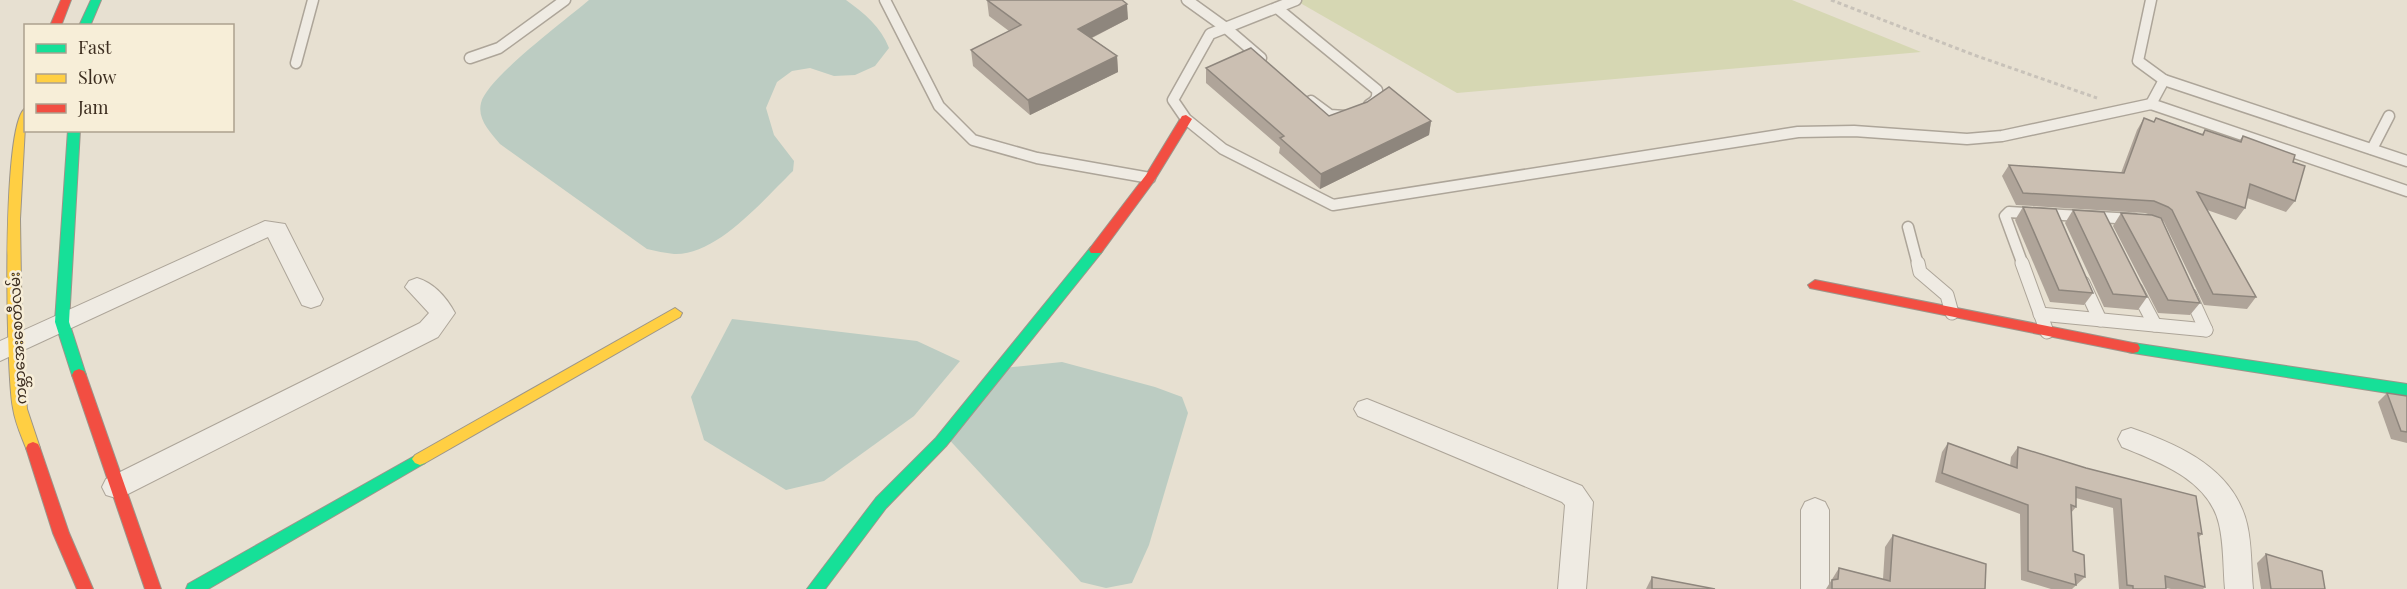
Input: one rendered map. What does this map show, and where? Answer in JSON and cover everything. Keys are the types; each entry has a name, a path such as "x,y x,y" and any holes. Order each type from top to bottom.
{"street":[{"path":"56,24 66,0"},
{"path":"85,24 96,0"},
{"name":"ကမ္ဘာအေးစေတီလမ်း","path":"24,118 20,130 7,348 20,409 61,533 84,589"},
{"path":"815,589 881,503 941,442 1011,359 1150,178 1186,119"},
{"path":"74,132 62,322 116,487 153,589"},
{"path":"7,348 265,229 277,230 311,298"},
{"path":"1815,285 2098,343 2407,390"},
{"path":"116,487 429,330 443,313 431,298 417,287"},
{"path":"194,589 675,313"},
{"path":"1367,409 1572,494 1579,502 1572,589"},
{"path":"2131,439 2167,454 2199,472 2221,494 2233,522 2239,589"},
{"path":"1815,510 1815,589"}],"lane":[{"path":"296,63 312,0"},
{"path":"470,58 499,48 566,0"},
{"path":"885,0 939,106 974,140 1037,158 1150,178"},
{"path":"1186,0 1226,28 1269,64"},
{"path":"1296,0 1210,34 1173,100 1186,119 1223,149 1333,205 1798,132 1854,131 1967,139 2002,136 2132,110 2151,104 2407,191"},
{"path":"2151,0 2138,61 2164,80 2407,161"},
{"path":"1277,8 1377,90 1378,96 1375,102 1344,116 1335,117 1328,115 1302,93"},
{"path":"2151,104 2164,80"},
{"path":"2372,149 2389,116"},
{"path":"2046,332 2005,216 2009,212 2055,220 2102,222 2145,220"},
{"path":"1908,227 1920,272 1947,295 1952,313"},
{"path":"2076,267 2100,320"},
{"path":"2130,276 2155,325"},
{"path":"2040,314 2206,330 2187,288"}],"path":[{"path":"1831,0 1974,55 2132,110"}],"green space":[{"path":"1295,0 1792,0 1921,52 1457,93"}],"shaded area":[{"path":"589,0 846,0 871,21 886,40 889,48 875,66 855,75 834,76 810,68 792,71 777,82 766,108 774,135 794,161 793,171 739,224 723,236 707,246 690,252 667,253 647,249 500,144 485,125 481,114 481,103 486,92 497,79 529,49"},
{"path":"732,319 917,341 960,361 914,416 824,481 786,490 704,440 691,397"},
{"path":"1062,362 1155,387 1182,397 1188,413 1149,545 1132,583 1106,588 1081,582 943,433 1003,368"}],"building":[{"path":"987,0 1122,0 1127,4 1078,29 1117,56 1028,100 971,50 1021,25"},
{"path":"1251,48 1329,116 1367,102 1389,87 1431,121 1321,174 1280,138 1284,136 1206,68"},
{"path":"2144,118 2154,122 2156,118 2203,135 2205,130 2241,142 2243,136 2295,155 2293,162 2305,166 2295,201 2250,184 2245,208 2197,192 2256,297 2213,294 2172,210 2168,207 2154,201 2023,193 2009,165 2124,173"},
{"path":"2023,207 2056,209 2093,293 2059,290"},
{"path":"2073,210 2104,212 2147,297 2113,294"},
{"path":"2121,213 2152,215 2161,218 2200,303 2168,300"},
{"path":"2387,393 2407,396 2407,432 2401,431"},
{"path":"1948,443 2017,468 2018,447 2086,468 2196,496 2202,534 2198,533 2205,587 2165,576 2166,589 2133,589 2133,586 2127,585 2121,499 2076,487 2076,507 2071,505 2073,551 2084,555 2085,577 2075,574 2076,585 2028,571 2028,505 1942,473"},
{"path":"1893,535 1986,564 1985,589 1832,589 1832,580 1838,579 1839,568 1890,581"},
{"path":"2266,554 2322,571 2325,589 2271,589"},
{"path":"1652,577 1715,589 1652,589"}],"traffic: fast":[{"path":"85,24 96,0"},
{"path":"74,132 62,322 79,375"},
{"path":"815,589 881,503 941,442 1096,250"},
{"path":"2133,348 2407,390"},
{"path":"194,589 420,459"}],"traffic: slow":[{"path":"24,118 20,130 14,219 15,344 20,409 33,448"},
{"path":"420,459 675,313"}],"traffic: jam":[{"path":"56,24 66,0"},
{"path":"1096,250 1150,178 1186,119"},
{"path":"1815,285 2133,348"},
{"path":"79,375 153,589"},
{"path":"33,448 61,533 85,589"}]}
